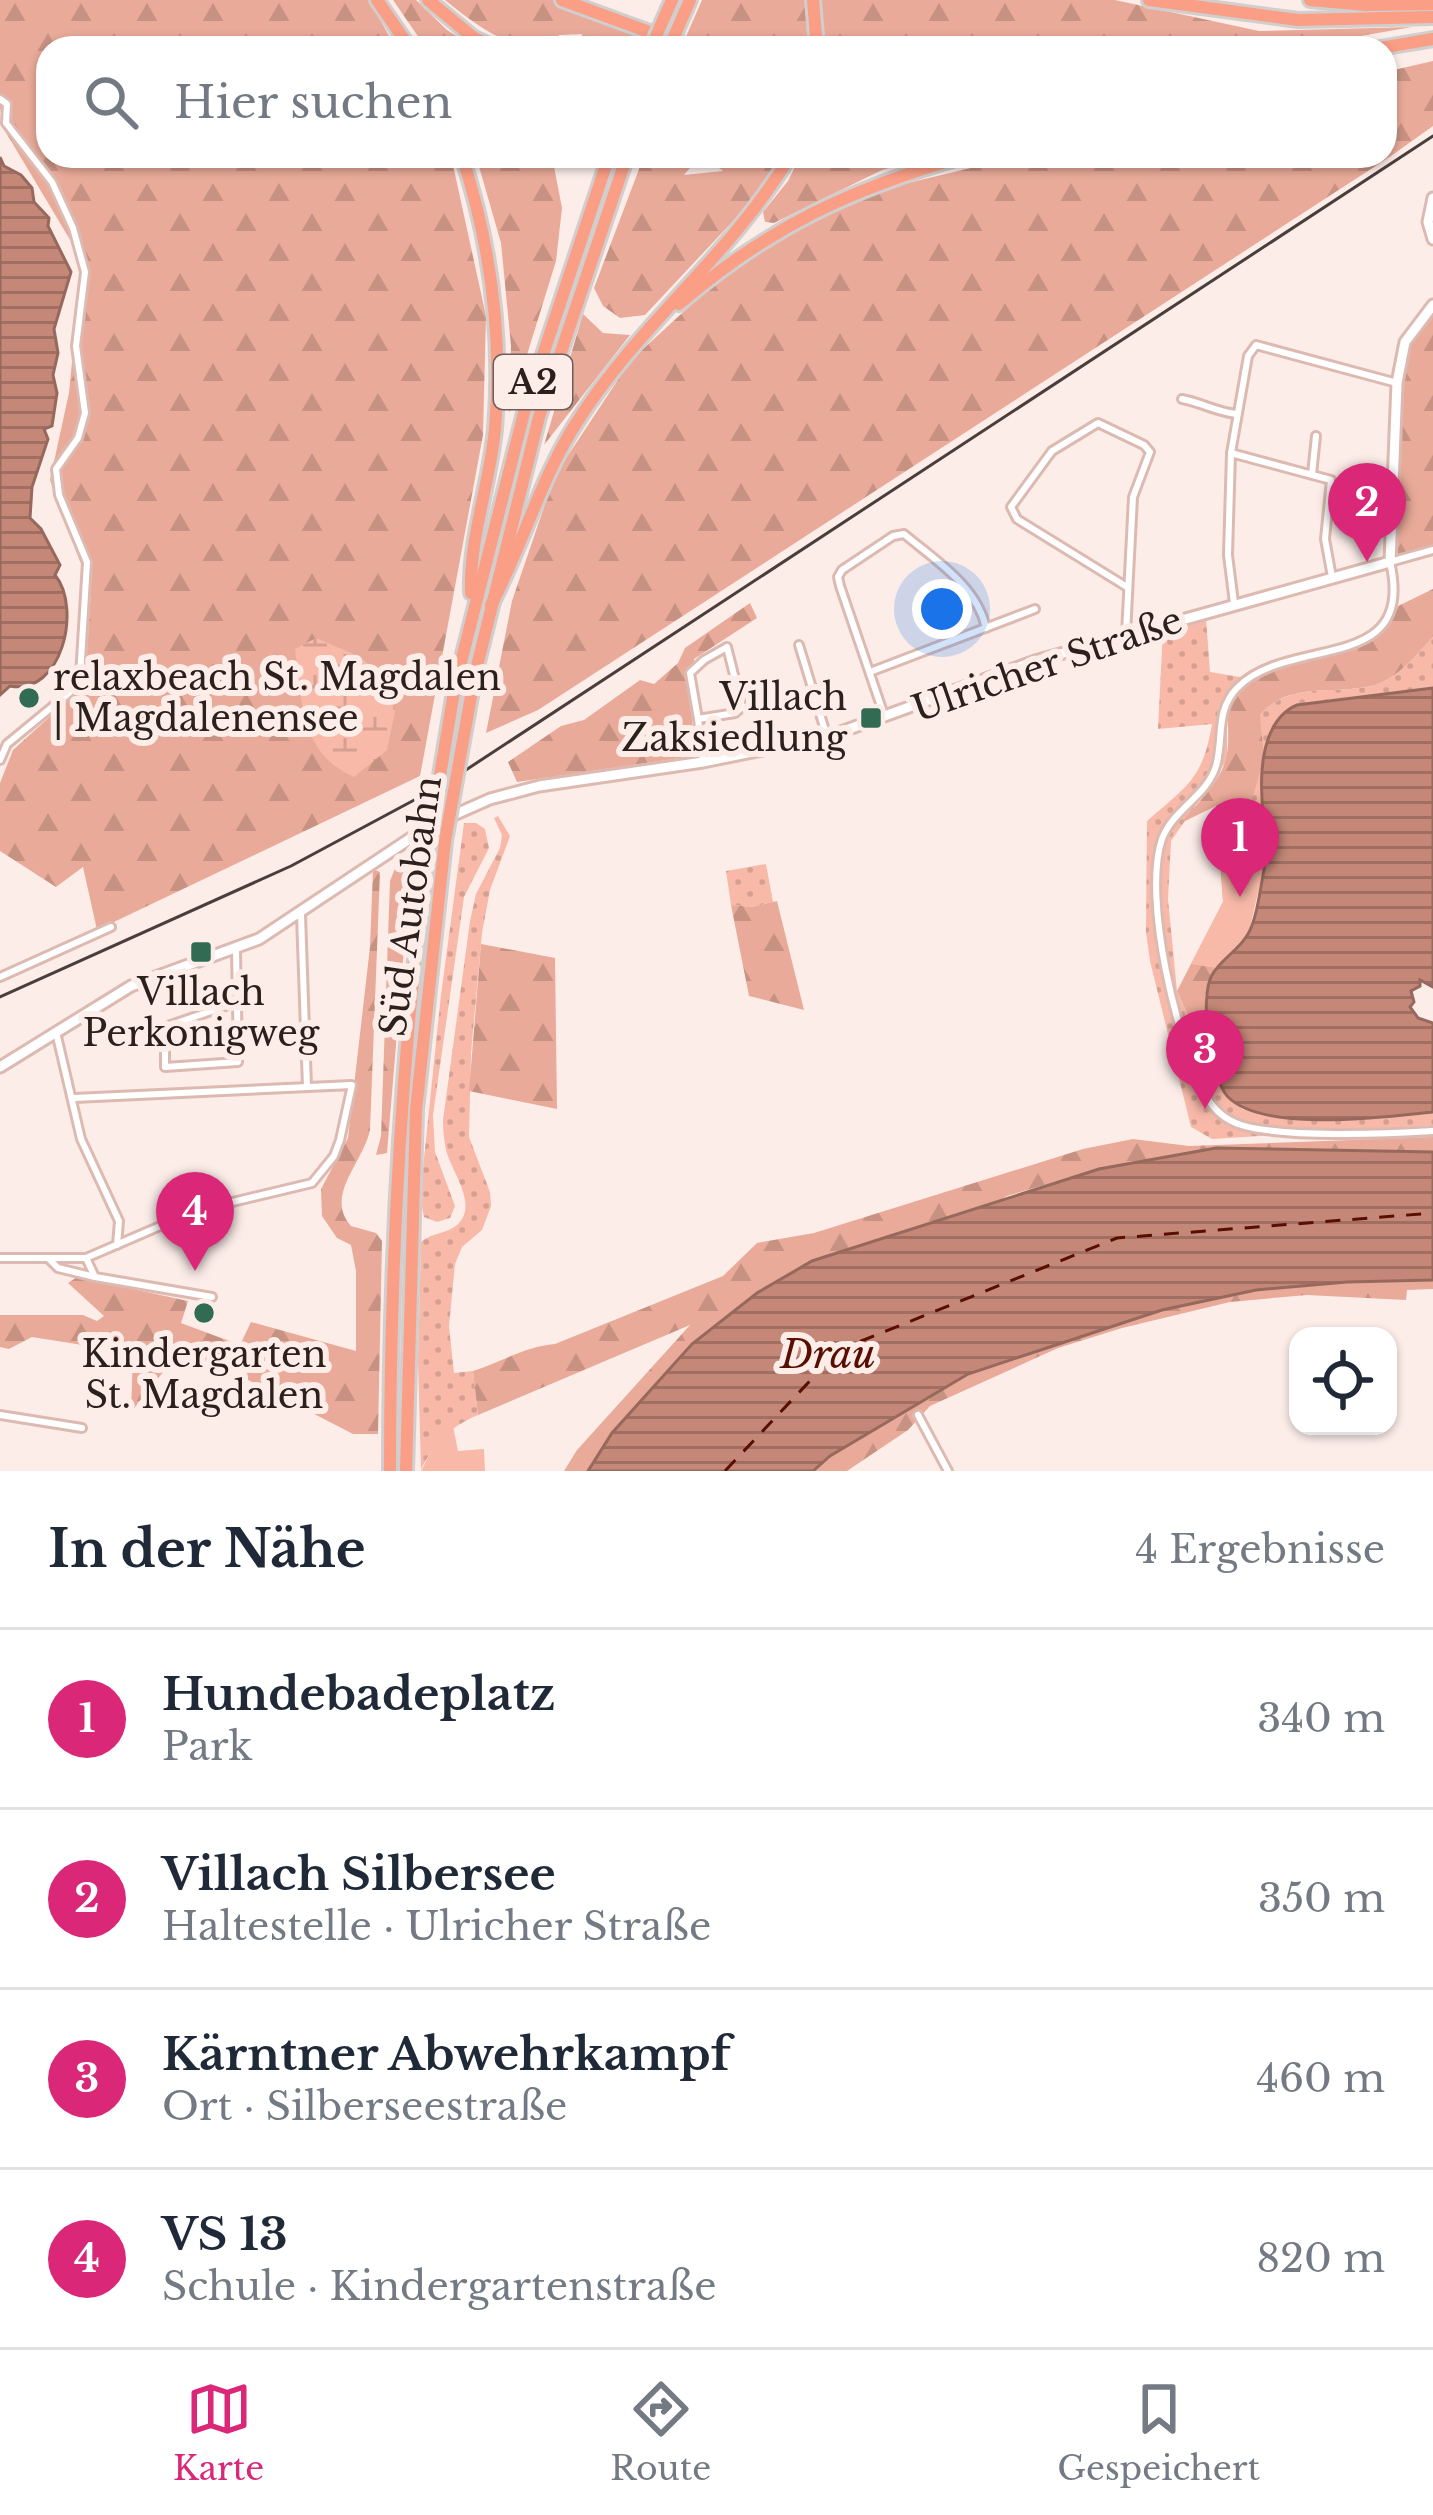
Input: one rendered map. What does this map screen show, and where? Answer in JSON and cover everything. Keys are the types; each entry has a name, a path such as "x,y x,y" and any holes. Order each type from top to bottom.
{"highway":[{"path":"377,0 402,36"},
{"path":"428,0 472,36"},
{"path":"562,0 656,36"},
{"path":"665,36 671,0"},
{"path":"666,36 690,0"},
{"path":"813,0 816,36"},
{"path":"1149,0 1298,20 1433,17"},
{"path":"1310,0 1433,4"},
{"path":"1397,45 1433,39"},
{"path":"465,168 491,268 497,324 495,431 470,585 472,612"},
{"name":"Süd Autobahn","path":"390,1471 400,1108 427,853 472,612 525,409 605,168"},
{"name":"Süd Autobahn","path":"406,1471 416,1110 445,841 491,605 539,416 623,168"},
{"path":"491,605 545,477 577,422 745,221 782,168"},
{"path":"651,328 750,248 806,214 858,190 927,168"}],"street":[{"path":"0,99 7,104 6,123 36,161"},
{"path":"0,760 8,744 69,693 80,676 87,562 59,495 56,470 78,438 85,412 76,324 85,272 73,228 41,168"},
{"path":"1432,235 1428,212 1433,198"},
{"path":"1433,305 1405,342 1397,382 1390,562 1395,583 1393,611 1376,634 1263,672 1231,695 1221,718 1215,769 1164,834 1159,861 1159,923 1168,983 1196,1074 1222,1116 1250,1127 1286,1130 1433,1131"},
{"path":"1234,603 1228,555 1231,453 1248,356 1262,344 1397,382"},
{"path":"1182,398 1204,403 1213,411 1238,414"},
{"path":"1126,587 1017,519 1011,507 1052,452 1098,423 1150,452 1133,497 1126,634"},
{"path":"1312,474 1316,436"},
{"path":"1231,453 1331,480 1324,539 1331,578"},
{"path":"885,719 838,577 900,533 964,586 979,605 986,628"},
{"path":"1390,562 1433,550"},
{"name":"Ulricher Straße","path":"0,1067 130,986 236,948 301,915 414,835 490,799 578,779 827,737 1035,661 1390,562"},
{"path":"870,672 1035,609"},
{"path":"799,645 827,737"},
{"path":"698,719 735,713 742,706 727,647 690,673 704,761"},
{"path":"301,915 307,1087"},
{"path":"0,977 110,927"},
{"path":"236,948 237,1002 238,1062 165,1066 164,1027 237,1002"},
{"path":"56,1031 87,1157 118,1221 117,1245"},
{"path":"0,1258 86,1258 208,1207 312,1183 334,1156 352,1085 74,1098"},
{"path":"86,1258 94,1277"},
{"path":"49,1259 58,1268 94,1277 212,1297"},
{"path":"0,1415 82,1428"},
{"path":"918,1415 948,1471"}],"green space":[{"path":"0,0 369,0 389,36 36,36 36,168 454,168 486,316 483,435 420,776 97,930 83,867 56,887 0,851 0,783 13,750 78,691 86,668 91,591 50,480 69,393 81,269 72,243 5,131 0,108"},
{"path":"393,0 416,0 457,36 418,36"},
{"path":"445,0 553,0 639,36 499,36"},
{"path":"702,0 805,0 807,36 686,36"},
{"path":"821,0 1115,0 1259,31 1412,27 1361,36 824,36"},
{"path":"1433,61 1433,126 1397,152 1397,69"},
{"path":"479,168 554,168 562,208 556,261 509,413 511,346 501,243"},
{"path":"639,168 690,168 684,175 723,171 719,168 773,168 748,205 645,315 620,318 603,306 594,288"},
{"path":"794,168 889,168 774,223 765,222 763,212"},
{"path":"971,168 1373,168 538,710 486,733 512,601 555,475 631,360 704,293 788,232 891,187"},
{"path":"1433,308 1433,547 1397,557 1402,378 1409,344"},
{"path":"583,314 603,333 630,335 544,445"},
{"path":"1433,589 1433,636 1392,677 1360,688 1285,697 1260,715 1264,758 1245,823 1252,864 1205,996 1212,1068 1177,991 1223,902 1216,806 1181,823 1222,770 1233,694 1250,677 1353,648 1386,625 1396,607"},
{"path":"750,603 757,618 694,659 700,716 692,721 694,756 517,782 508,762 561,726 584,720 640,680 654,684 678,663 685,648"},
{"path":"1206,618 1210,672 1246,678 1227,701 1227,760 1171,841 1168,899 1177,991 1221,1088 1242,1109 1260,1115 1349,1118 1433,1112 1433,1125 1212,1139 1191,1127 1150,961 1147,821 1198,770 1212,724 1158,729 1163,629"},
{"path":"1433,636 1433,688 1297,705 1268,737 1269,844 1260,878 1247,836 1262,737 1259,716 1298,693 1383,682"},
{"path":"316,638 358,656 381,674 395,712 387,750 354,777 323,754 307,724 295,649"},
{"path":"498,816 510,836 490,890 482,933 469,1137 491,1206 482,1230 462,1247 455,1264 449,1326 454,1373 473,1371 478,1415 444,1436 421,1469 421,1242 457,1225 465,1208 446,1150 443,1120 470,921 476,894 500,848 502,835 494,818"},
{"path":"464,823 485,829 489,848 464,897 433,1115 435,1152 455,1206 450,1218 437,1222 424,1217 420,1197"},
{"path":"1267,826 1269,844 1249,932 1216,968 1191,964 1223,902 1220,830"},
{"path":"412,853 387,1153 376,1155 381,1136 390,881 396,866"},
{"path":"766,864 773,902 731,905 726,871"},
{"path":"373,869 380,872 370,1130 342,1203 351,1226 376,1233 382,1241 378,1434 353,1434 217,1364 168,1366 131,1412 133,1353 32,1337 9,1349 0,1347 0,1315 83,1315 97,1321 104,1316 68,1283 77,1277 188,1301 181,1323 240,1345 251,1322 356,1351 356,1271 351,1245 337,1238 322,1216 321,1189 348,1138 370,947"},
{"path":"777,901 804,1010 749,996 731,905 752,907"},
{"path":"481,944 555,958 557,1109 469,1091"},
{"path":"1433,1137 1433,1152 1216,1148 1099,1169 1007,1196 612,1433 588,1471 564,1471 577,1450 690,1325 478,1415 473,1371 555,1344 723,1276 757,1243 814,1233 1083,1149 1133,1139 1189,1146"},
{"path":"1433,1280 1433,1289 1407,1290 1406,1300 1307,1295 1230,1302 1122,1328 1058,1348 930,1406 908,1430 847,1471 813,1471 830,1456 968,1374 1162,1310 1256,1290"},
{"path":"453,1426 458,1451 484,1449 485,1471 421,1471 435,1444"}],"water":[{"path":"0,157 4,166 32,188 34,202 49,218 48,226 71,272 54,329 57,393 52,426 44,429 48,439 32,487 30,518 60,565 55,575 67,608 66,627 62,647 43,678 10,686 0,695"},
{"path":"1433,688 1433,987 1420,980 1420,986 1411,991 1414,1002 1410,1007 1418,1018 1433,1023 1433,1112 1326,1120 1245,1108 1228,1097 1216,1073 1206,1001 1212,975 1244,940 1257,907 1268,849 1262,788 1268,739 1284,713 1297,705"},
{"name":"Drau","path":"1216,1148 1433,1152 1433,1280 1256,1290 1162,1310 968,1374 830,1456 813,1471 588,1471 612,1433 692,1344 757,1293 812,1261 1099,1169"}],"ferry route":[{"path":"725,1471 839,1350 1117,1238 1433,1213"}],"railway":[{"path":"1397,160 1433,136"},
{"path":"0,997 291,866 446,783 1384,168"}],"place":[{"name":"Villach Silbersee","path":"1367,562"},
{"name":"relaxbeach St. Magdalen | Magdalenensee","path":"29,698"},
{"name":"Villach Zaksiedlung","path":"871,718"},
{"name":"Hundebadeplatz","path":"1240,897"},
{"name":"Villach Perkonigweg","path":"201,952"},
{"name":"Kärntner Abwehrkampf","path":"1205,1109"},
{"name":"VS 13","path":"195,1271"},
{"name":"Kindergarten St. Magdalen","path":"204,1313"}]}
